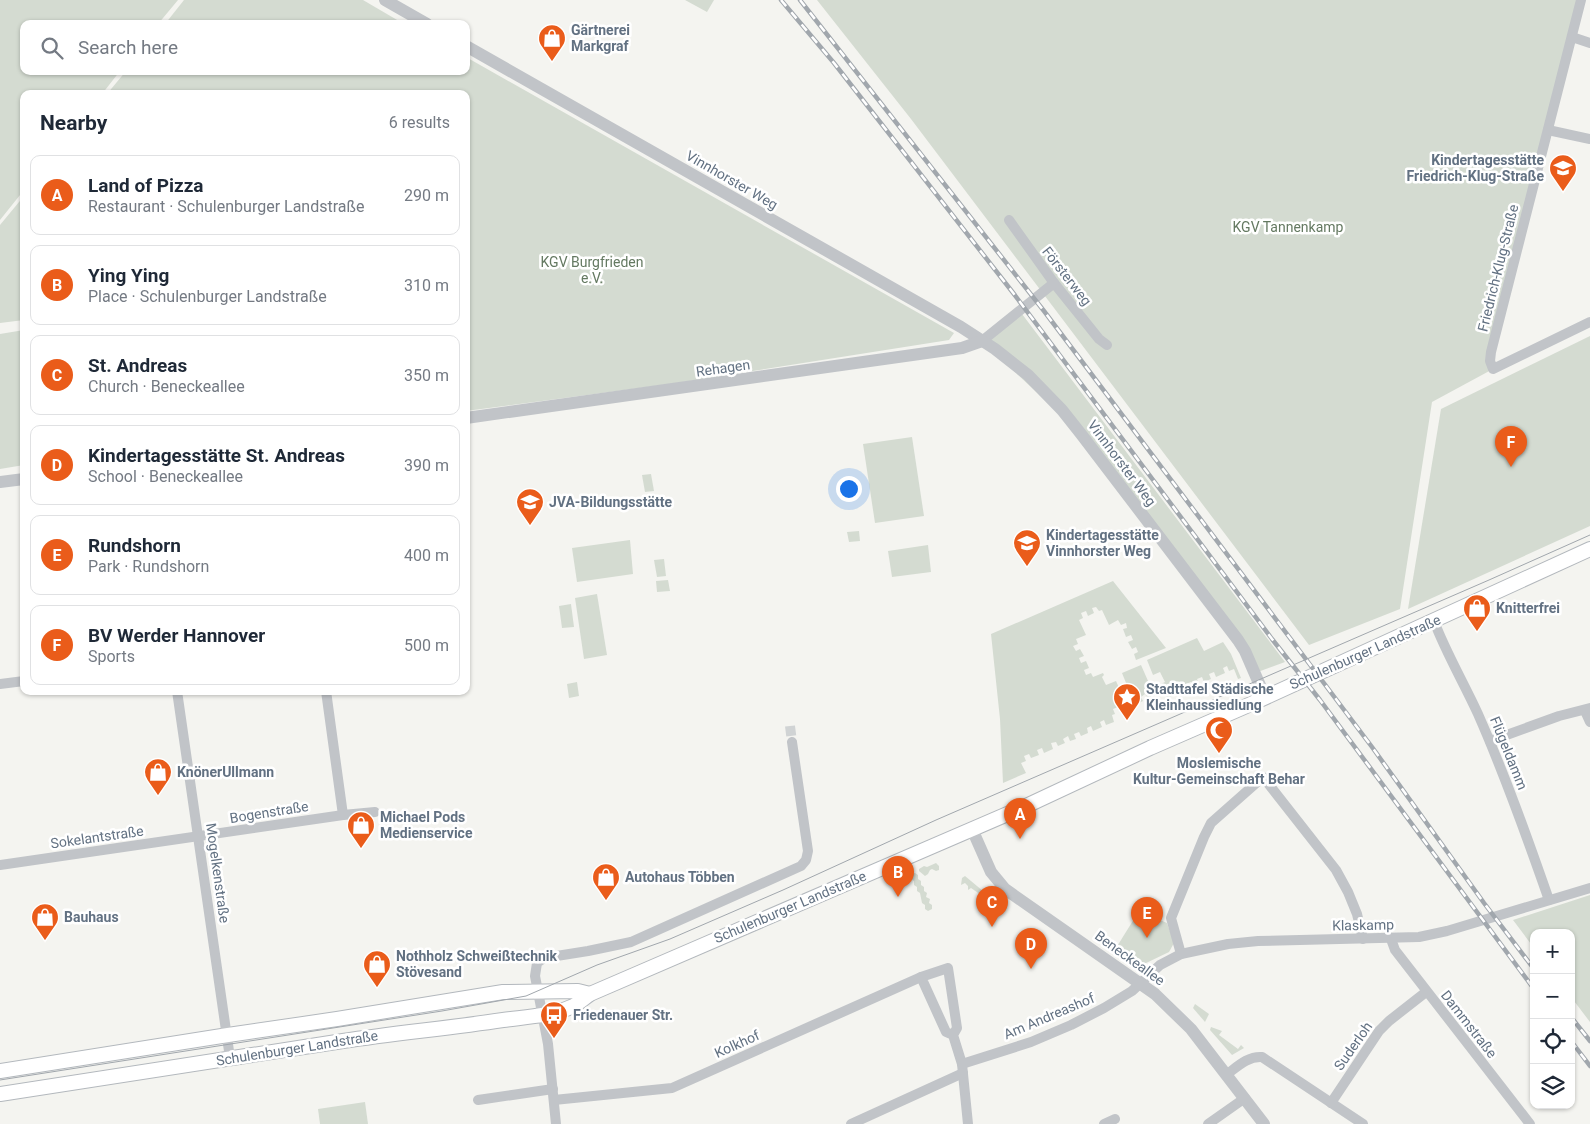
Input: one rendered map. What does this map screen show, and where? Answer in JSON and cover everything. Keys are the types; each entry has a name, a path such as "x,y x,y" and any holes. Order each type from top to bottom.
{"main road":[{"name":"Schulenburger Landstraße","path":"0,1094 352,1039 427,1032 542,1015 573,1007 590,994 972,829 1590,549"},
{"name":"Schulenburger Landstraße","path":"0,1071 503,992 578,990 590,994"}],"street":[{"path":"385,0 420,20"},
{"name":"Friedrich-Klug-Straße","path":"1581,0 1491,352 1490,361 1493,369 1590,322"},
{"path":"1572,36 1590,43"},
{"name":"Vinnhorster Weg","path":"470,48 961,327 982,340 1028,375 1062,410 1238,640 1245,651 1265,697"},
{"path":"1548,130 1590,139"},
{"name":"Försterweg","path":"1009,220 1054,284 1099,339 1107,345"},
{"path":"982,340 1054,284"},
{"name":"Rehagen","path":"470,417 962,348 982,340"},
{"path":"0,482 20,480"},
{"name":"Flügeldamm","path":"1434,621 1468,690 1490,741 1521,820 1549,900"},
{"path":"0,684 20,682"},
{"name":"Mogelkenstraße","path":"179,695 230,1058"},
{"path":"327,695 343,815"},
{"path":"1490,741 1559,716 1587,709 1590,722"},
{"path":"556,1124 548,1044 537,992 535,969 537,963 544,958 631,942 801,866 806,860 808,851 792,742"},
{"path":"1181,954 1171,918 1204,837 1211,824 1263,777 1336,870 1357,914 1363,939"},
{"name":"Bogenstraße","path":"199,837 343,815 375,812"},
{"name":"Beneckeallee","path":"972,829 991,872 1005,889 1155,994 1185,1023 1264,1124"},
{"name":"Sokelantstraße","path":"0,865 199,837"},
{"name":"Klaskamp","path":"1141,983 1160,965 1181,954 1228,944 1258,941 1419,937 1447,931 1590,888"},
{"name":"Dammstraße","path":"1390,939 1395,950 1426,992 1530,1124"},
{"name":"Kolkhof","path":"478,1100 672,1088 921,977 948,968 957,1028 949,1034"},
{"path":"921,977 949,1034 963,1068 968,1124"},
{"name":"Am Andreashof","path":"851,1124 963,1068 1071,1025 1104,1008 1141,983"},
{"name":"Suderloh","path":"1331,1103 1379,1031 1426,992"},
{"path":"1226,1074 1254,1057 1262,1057 1363,1124"},
{"path":"1208,1124 1244,1098"},
{"path":"1104,1124 1115,1119"}],"green space":[{"path":"0,0 178,0 161,20 20,20 20,75 117,75 105,90 20,90 20,195 0,220"},
{"path":"184,0 363,0 397,20 168,20"},
{"path":"685,0 714,0 707,12"},
{"name":"KGV Tannenkamp","path":"817,0 1581,0 1491,352 1493,369 1432,402 1400,609 1309,645 911,119"},
{"name":"KGV Burgfrieden e.V.","path":"470,59 954,333 949,340 677,383 470,410 470,90 110,90 123,75 470,75"},
{"path":"20,201 20,320 0,323 0,225"},
{"path":"1019,310 1285,662 1255,673 1081,434 982,341"},
{"path":"20,331 20,466 0,469 0,334"},
{"path":"1590,336 1590,526 1408,609 1441,409"},
{"path":"912,437 924,516 875,523 863,444"},
{"path":"651,474 654,491 645,492 642,475"},
{"path":"655,494 657,505 645,507 643,496"},
{"path":"859,531 860,541 849,542 847,532"},
{"path":"630,540 633,574 577,582 572,548"},
{"path":"928,545 931,572 892,577 888,551"},
{"path":"664,559 666,576 657,577 654,560"},
{"path":"668,580 670,591 657,592 656,581"},
{"path":"1113,581 1166,648 1136,660 1134,654 1138,652 1136,647 1132,649 1128,642 1133,640 1131,635 1126,637 1123,629 1127,628 1126,623 1121,625 1118,620 1109,625 1102,610 1099,611 1096,607 1092,608 1094,613 1088,616 1086,611 1081,613 1083,618 1079,620 1086,635 1076,639 1078,644 1073,646 1076,651 1080,649 1084,656 1079,658 1081,663 1086,661 1089,668 1084,670 1086,675 1091,673 1093,677 1103,673 1102,677 1106,685 1116,681 1128,708 1121,711 1118,707 1113,709 1115,714 1112,715 1114,722 1106,725 1104,720 1100,722 1102,727 1093,731 1091,726 1087,728 1088,733 1081,736 1079,732 1074,734 1076,739 1070,741 1068,736 1063,739 1065,743 1058,746 1056,742 1051,743 1053,749 1044,753 1042,748 1037,750 1039,755 1031,758 1029,754 1024,756 1026,761 1021,763 1026,773 1003,783 1000,719 991,634"},
{"path":"597,594 607,655 584,659 575,598"},
{"path":"571,604 574,627 562,628 559,606"},
{"path":"1197,638 1204,651 1223,642 1231,654 1241,678 1238,679 1234,669 1229,671 1227,666 1223,668 1225,673 1216,677 1214,672 1209,674 1211,679 1204,682 1202,677 1197,679 1199,684 1193,687 1191,682 1186,684 1188,689 1181,692 1178,688 1174,689 1176,695 1167,698 1161,684 1165,682 1160,672 1153,675 1147,660"},
{"path":"1141,665 1152,690 1149,692 1151,698 1148,699 1145,694 1141,697 1143,701 1135,705 1122,673"},
{"path":"577,682 579,696 569,698 567,684"},
{"path":"936,863 939,866 939,870 932,869 925,876 919,871 924,866 927,867"},
{"path":"915,873 924,887 924,891 927,893 926,897 930,899 929,903 932,905 932,909 928,911 922,903 920,893 914,885 914,881 911,879 911,874"},
{"path":"965,876 989,896 987,899 971,888 968,890 968,886 965,883 961,885 962,878"},
{"path":"1590,895 1590,1022 1575,1002 1575,929 1530,929 1530,943 1513,920"},
{"path":"1139,911 1167,923 1174,943 1169,952 1142,965 1116,948"},
{"path":"1195,1004 1209,1014 1205,1022 1193,1008"},
{"path":"1211,1027 1222,1031 1219,1035 1238,1049 1241,1045 1244,1048 1232,1055 1210,1030"},
{"path":"365,1102 368,1124 320,1124 318,1109"}],"tunnel":[{"path":"790,726 792,742"}],"tram line":[{"path":"0,1080 442,1011 526,996 597,965 670,939 936,820 1590,535"}],"railway":[{"path":"781,0 834,63 1014,294 1272,639 1320,700 1530,984"},
{"path":"800,0 1044,311 1372,747 1530,964"},
{"path":"1573,1019 1590,1041"},
{"path":"1575,1046 1590,1066"}],"place":[{"name":"Gärtnerei Markgraf","path":"552,62"},
{"name":"Kindertagesstätte Friedrich-Klug-Straße","path":"1563,192"},
{"name":"BV Werder Hannover","path":"1511,467"},
{"name":"JVA-Bildungsstätte","path":"530,526"},
{"name":"Kindertagesstätte Vinnhorster Weg","path":"1027,567"},
{"name":"Knitterfrei","path":"1477,632"},
{"name":"Stadttafel Städische Kleinhaussiedlung","path":"1127,721"},
{"name":"Moslemische Kultur-Gemeinschaft Behar","path":"1219,754"},
{"name":"KnönerUllmann","path":"158,796"},
{"name":"Land of Pizza","path":"1020,839"},
{"name":"Michael Pods Medienservice","path":"361,849"},
{"name":"Ying Ying","path":"898,897"},
{"name":"Autohaus Többen","path":"606,901"},
{"name":"St. Andreas","path":"992,927"},
{"name":"Rundshorn","path":"1147,938"},
{"name":"Bauhaus","path":"45,941"},
{"name":"Kindertagesstätte St. Andreas","path":"1031,969"},
{"name":"Nothholz Schweißtechnik Stövesand","path":"377,988"},
{"name":"Friedenauer Str.","path":"554,1039"}]}
